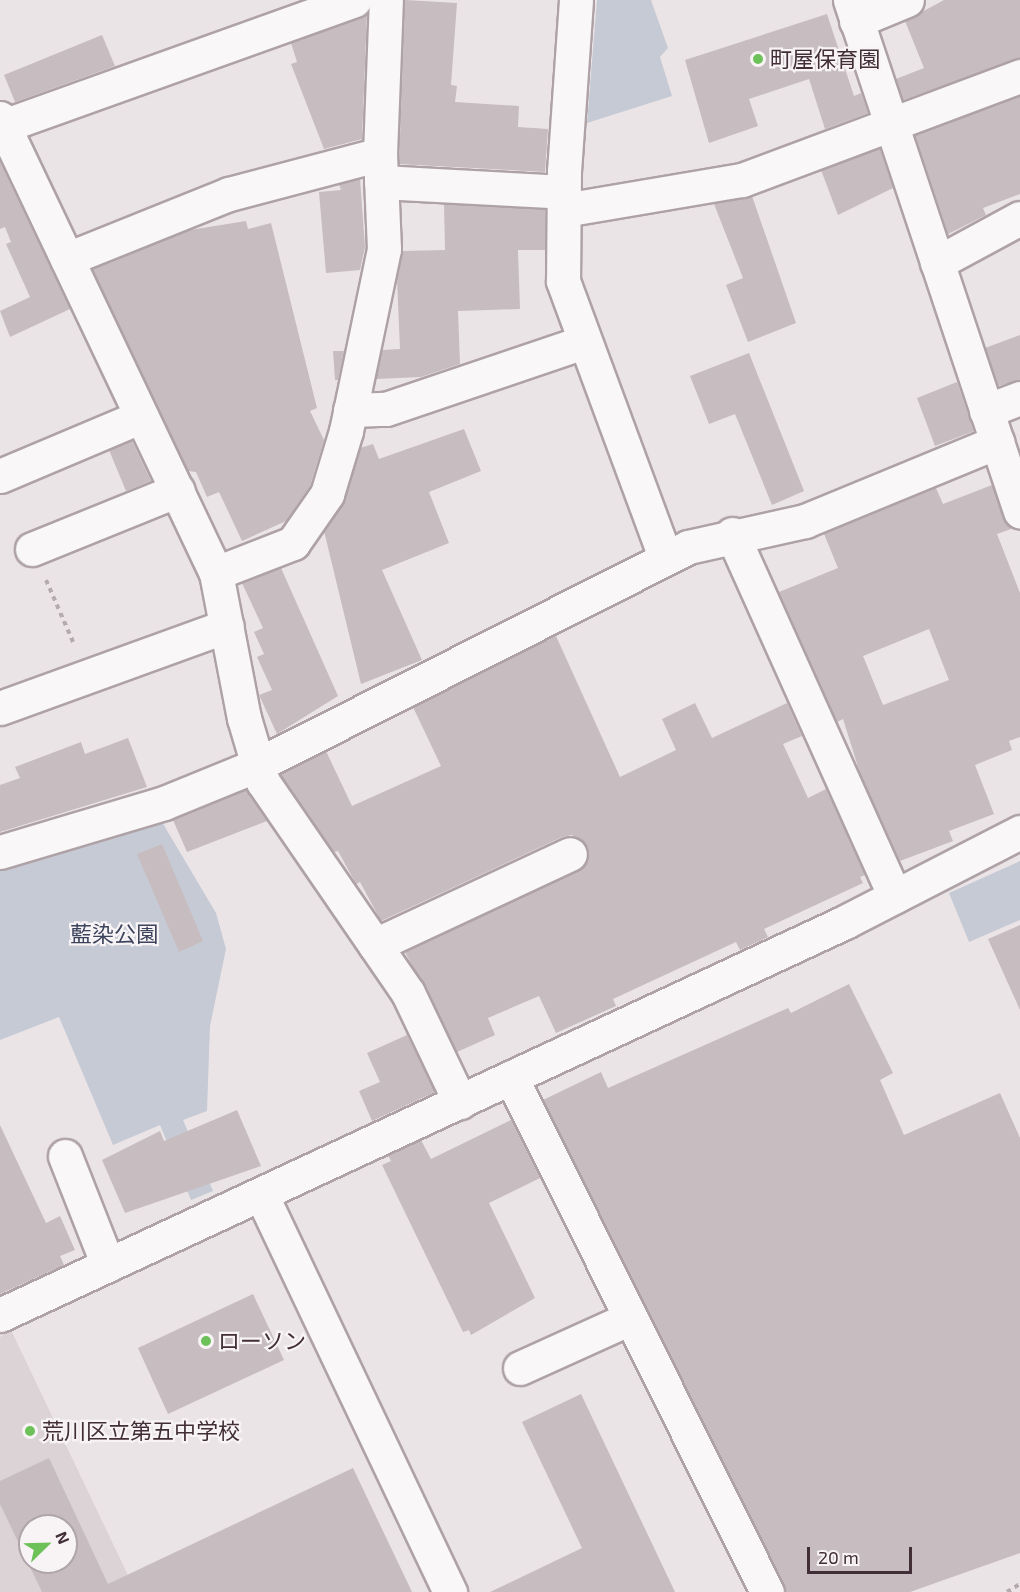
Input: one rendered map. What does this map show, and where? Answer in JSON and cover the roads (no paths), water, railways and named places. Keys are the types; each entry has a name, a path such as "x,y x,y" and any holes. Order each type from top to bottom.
{"street":[{"path":"354,0 2,122 11,167 67,259 216,573 257,765 263,782 408,993 460,1102"},
{"path":"216,573 293,543 327,494 350,410 384,249 381,168 386,0"},
{"path":"576,0 564,201 563,281 665,557"},
{"path":"907,0 853,10 1020,512"},
{"path":"67,259 229,194 381,168 564,201 742,180 1020,76"},
{"path":"937,263 1020,218"},
{"path":"350,410 386,409 584,342"},
{"path":"986,411 1020,398"},
{"path":"0,476 140,417"},
{"path":"0,852 164,803 257,765 665,557 732,534 805,521 997,442"},
{"path":"32,549 178,490"},
{"path":"732,534 895,896"},
{"path":"0,708 227,626"},
{"path":"0,1315 460,1102 895,896 1020,832"},
{"path":"375,945 570,854"},
{"path":"503,1081 621,1323 742,1592"},
{"path":"65,1156 108,1265"},
{"path":"261,1194 450,1592"},
{"path":"520,1368 621,1323"},
{"path":"621,1323 767,1592"}],"place":[{"name":"町屋保育園","path":"758,59"},
{"name":"ローソン","path":"206,1341"},
{"name":"荒川区立第五中学校","path":"30,1431"}],"park label":[{"name":"藍染公園","path":"114,934"}]}
